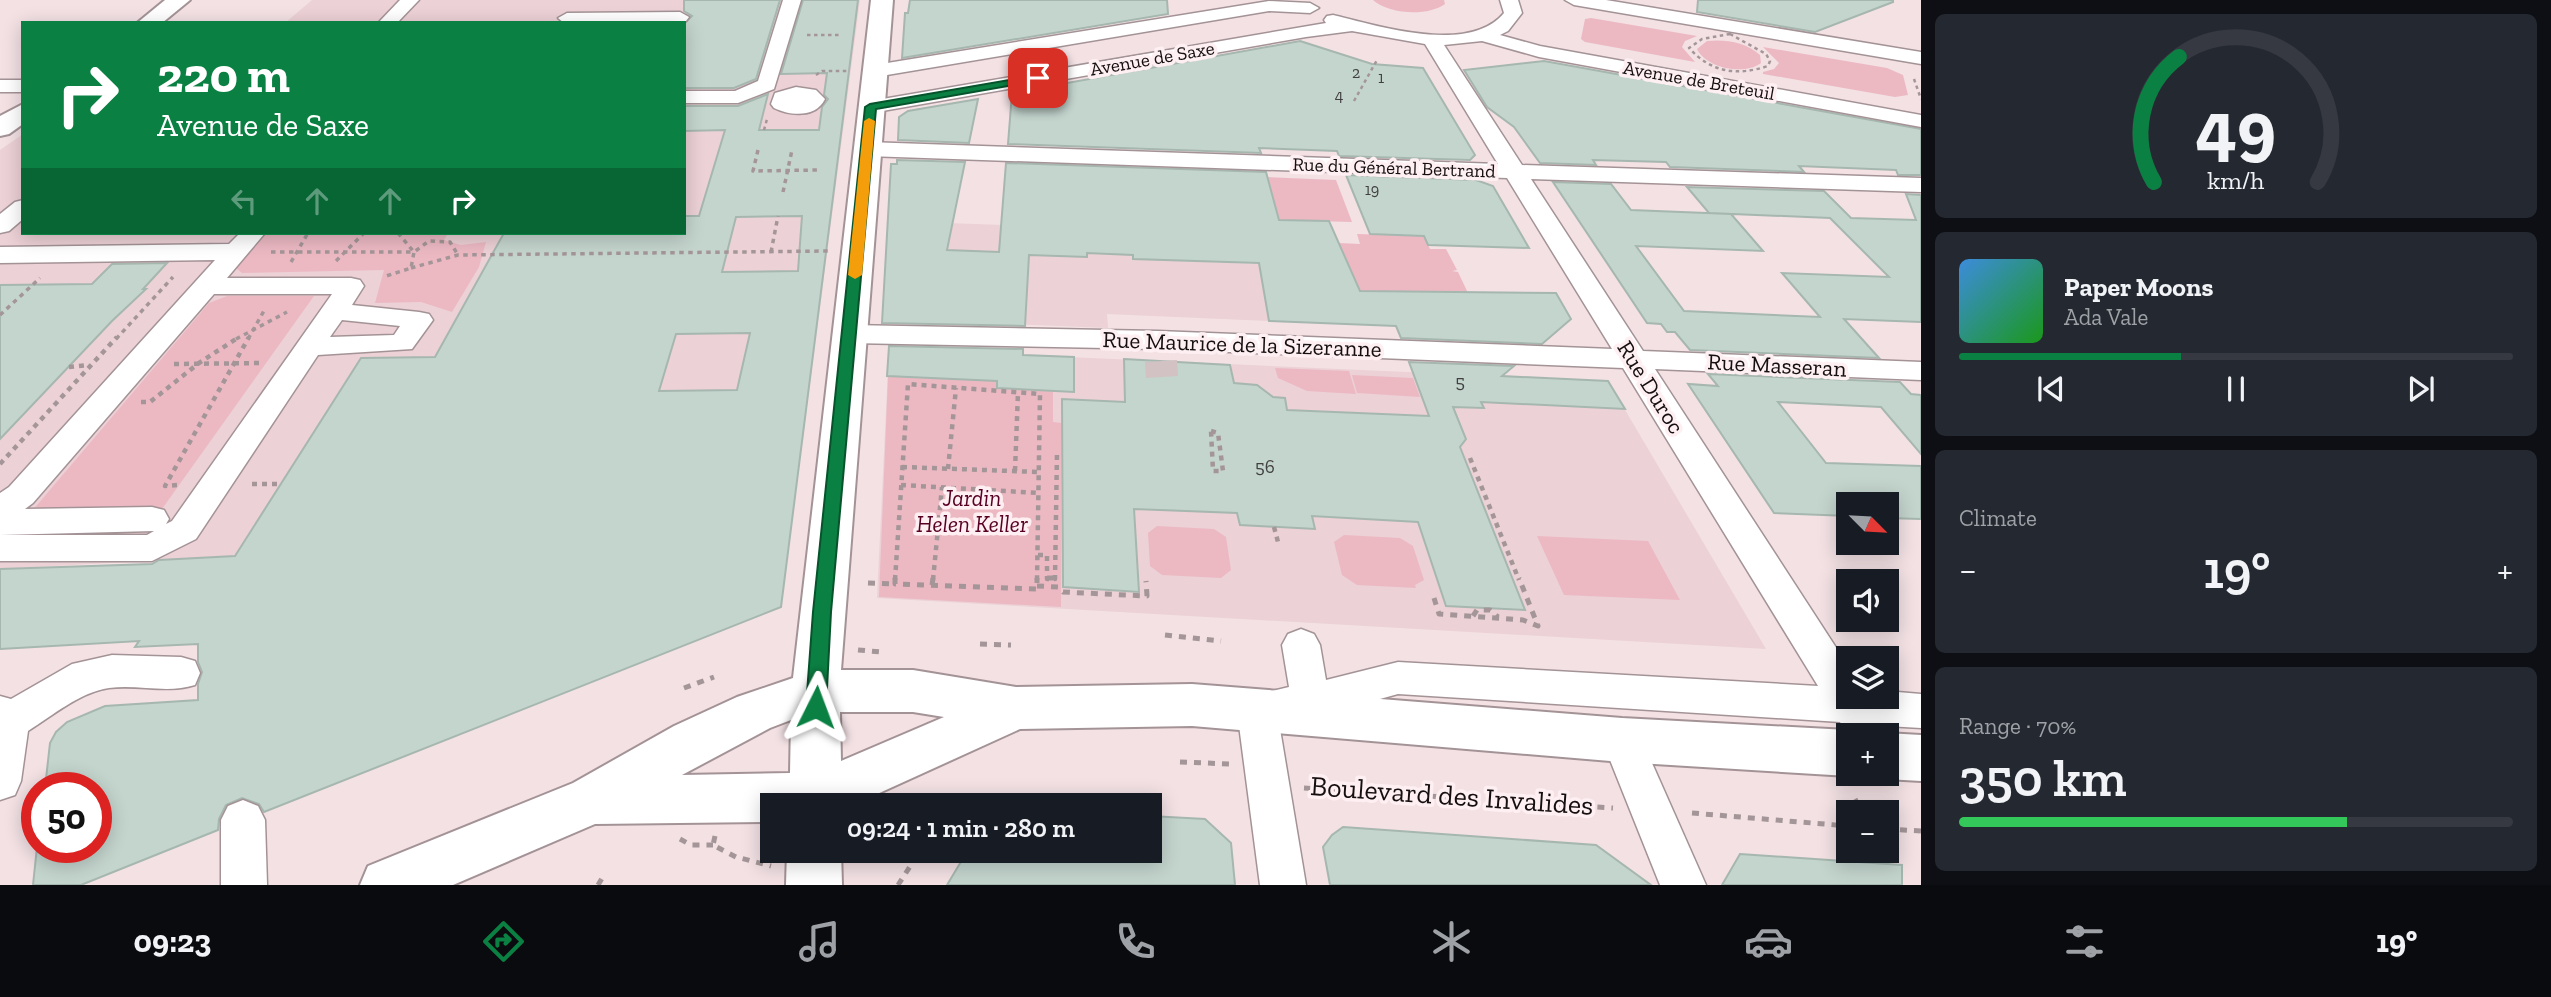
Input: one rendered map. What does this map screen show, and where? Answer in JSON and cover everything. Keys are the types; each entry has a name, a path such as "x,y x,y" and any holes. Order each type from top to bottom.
{"main road":[{"path":"151,21 179,0"},
{"path":"815,793 816,691 882,0"},
{"path":"0,128 21,113"},
{"path":"388,885 592,800 692,742 754,712 816,691 913,691 1016,708 1162,705 1257,710 1311,708 1622,740 1836,748"},
{"path":"832,793 1016,708"},
{"path":"1899,757 1921,758"},
{"path":"592,800 760,801"},
{"path":"814,863 814,885"}],"street":[{"path":"389,21 410,0"},
{"path":"566,21 579,0"},
{"path":"686,97 737,97 761,90 767,85 792,0"},
{"path":"961,74 1264,10 1310,31 1382,50 1436,47 1493,31 1511,20 1513,13 1509,0"},
{"path":"1578,0 1921,58"},
{"path":"1307,4 1351,26 1402,36 1436,47"},
{"name":"Avenue de Saxe","path":"875,71 1239,5 1264,10 1307,4"},
{"path":"566,21 680,17"},
{"name":"Avenue de Saxe","path":"870,107 1351,26"},
{"name":"Avenue de Breteuil","path":"1479,35 1539,51 1921,121"},
{"name":"Rue Duroc","path":"1436,47 1633,358 1842,723"},
{"path":"0,86 21,86"},
{"path":"761,90 785,95 779,101 808,116"},
{"name":"Rue du Général Bertrand","path":"867,149 1921,185"},
{"path":"0,226 21,209"},
{"path":"0,255 231,243"},
{"path":"0,486 192,277 231,243"},
{"path":"0,509 20,495 102,403 111,365 231,243"},
{"path":"0,548 152,548 184,530 351,286 192,277"},
{"path":"304,355 402,343 419,320 334,311"},
{"name":"Rue Maurice de la Sizeranne","path":"850,334 1159,351 1633,358"},
{"name":"Rue Masseran","path":"1633,358 1921,371"},
{"path":"0,522 152,519"},
{"path":"1301,645 1311,708 1398,678 1752,698 1836,739"},
{"path":"0,781 4,717 86,676 112,671 181,673"},
{"path":"1257,710 1248,763 1283,885"},
{"path":"1899,724 1921,711"},
{"path":"1622,740 1684,885"},
{"path":"243,820 244,885"}],"path":[{"path":"782,35 841,34"},
{"path":"1730,34 1766,54 1770,61 1768,66 1727,74 1703,61 1689,48 1692,43 1702,39 1730,34"},
{"path":"1354,101 1377,60"},
{"path":"1914,77 1921,100"},
{"path":"758,150 753,171 819,170"},
{"path":"783,192 792,150"},
{"path":"771,252 778,216"},
{"path":"287,269 307,235"},
{"path":"329,269 362,235"},
{"path":"400,235 414,252"},
{"path":"231,243 297,252 414,252 429,242 450,242 458,255"},
{"path":"383,277 458,255 834,251"},
{"path":"411,268 414,252"},
{"path":"0,464 111,365 192,277"},
{"path":"0,316 33,285"},
{"path":"102,403 149,402 195,363 254,327 291,309"},
{"path":"69,367 195,363 304,355"},
{"path":"868,583 895,584 933,585 1037,589 1040,394 908,384 895,584"},
{"path":"948,469 956,388"},
{"path":"1015,471 1018,392"},
{"path":"1216,431 1223,471 1213,471 1210,448 1211,432 1216,431"},
{"path":"1200,449 1210,448"},
{"path":"1038,555 1047,555 1047,579 1055,579 1056,450"},
{"path":"1434,598 1439,614 1523,620 1538,626 1470,458"},
{"path":"902,467 1039,472"},
{"path":"901,485 1039,492"},
{"path":"933,585 942,487"},
{"path":"1274,527 1278,542"},
{"path":"1037,586 1058,587 1063,592 1147,596 1146,581"},
{"path":"1094,593 1100,590 1107,594"},
{"path":"1473,616 1477,610 1483,609 1490,610 1500,618"},
{"path":"1165,635 1221,641"},
{"path":"980,644 1012,645"},
{"path":"684,688 714,677"},
{"path":"1180,762 1248,763"},
{"name":"Boulevard des Invalides","path":"1248,763 1306,789 1836,824"},
{"path":"1899,830 1921,831"},
{"path":"898,885 911,864"},
{"path":"598,885 604,876"}],"shaded area":[{"path":"312,0 860,0 781,607 467,731 466,724 257,555 0,569 0,150 21,135 21,235 686,235 686,21 287,21"},
{"path":"888,221 1173,231 1178,261 1259,264 1269,321 1107,314 1108,328 989,323 988,326 882,324"},
{"path":"889,349 1608,381 1766,649 877,598"}],"green space":[{"path":"1373,0 1444,0 1445,4 1428,11 1408,12 1388,8"},
{"path":"1585,19 1697,36 1685,41 1682,47 1695,62 1585,42 1581,39"},
{"path":"1707,41 1742,44 1760,55 1761,63 1745,69 1717,65 1708,61 1697,49"},
{"path":"1763,47 1887,68 1903,75 1908,95 1895,97 1763,74 1774,69 1779,63"},
{"path":"1267,177 1336,180 1352,222 1279,220"},
{"path":"1357,234 1424,236 1430,249 1446,249 1457,270 1452,271 1458,272 1468,293 1360,292 1339,243 1360,244"},
{"path":"265,235 447,235 444,240 461,245 486,242 479,267 452,312 421,302 375,303 384,270 242,273 236,268"},
{"path":"227,296 314,296 162,509 32,511 209,303"},
{"path":"1275,368 1349,371 1356,394 1307,391 1278,378"},
{"path":"1352,375 1413,378 1420,397 1357,393"},
{"name":"Jardin Helen Keller","path":"888,376 996,381 997,389 1053,391 1053,422 1062,423 1061,607 879,597"},
{"path":"1157,526 1214,529 1226,537 1231,570 1221,578 1162,575 1150,566 1148,533"},
{"path":"1344,535 1400,538 1413,546 1424,580 1415,585 1416,588 1357,585 1342,575 1334,542"},
{"path":"1537,536 1648,541 1680,600 1564,595"}],"building":[{"path":"684,0 780,0 756,79 734,88 686,88 686,22 692,16 684,11"},
{"path":"803,0 858,0 781,607 264,812 259,804 242,798 226,805 219,819 218,830 81,885 33,885 35,863 112,863 112,772 47,772 50,743 56,732 67,722 105,706 198,700 198,684 202,672 198,662 198,644 135,647 139,641 0,649 0,569 152,564 159,560 235,556 361,358 435,357 503,235 686,235 686,216 699,216 725,130 686,131 686,106 738,106 768,94 759,130 819,130 822,107 828,99 824,95 827,73 781,74","holes":["802,216 798,271 722,272 736,217","750,333 737,390 659,391 676,334"]},
{"path":"910,0 1167,0 1168,14 902,58 905,13 908,13"},
{"path":"1698,0 1893,2 1815,32 1697,12"},
{"path":"1300,41 1372,64 1423,68 1475,155 1470,160 1339,156 1337,151 1259,148 1261,153 1008,144 1012,93"},
{"path":"1544,61 1921,129 1921,175 1898,175 1896,170 1799,166 1804,172 1670,167 1666,162 1593,160 1596,165 1540,163 1514,127 1487,107 1464,70"},
{"path":"978,99 969,143 898,140 899,117 908,111"},
{"path":"897,160 965,162 947,250 999,252 1006,163 1266,172 1279,220 1329,221 1360,291 1556,293 1571,319 1542,344 1401,338 1396,326 1269,321 1259,263 1133,259 1133,255 1087,253 1087,257 1029,255 1025,326 882,323 891,164 897,164"},
{"path":"1346,175 1476,180 1493,186 1529,248 1428,245 1424,236 1370,234"},
{"path":"1553,182 1611,184 1631,210 1731,214 1763,251 1636,246 1684,311 1820,317 1782,273 1889,277 1830,218 1709,213 1687,187 1824,191 1851,218 1916,220 1906,194 1921,195 1921,322 1844,319 1879,358 1690,350 1675,332 1667,332 1661,324 1647,323"},
{"path":"167,263 143,289 146,289 0,439 0,285 92,284 112,264"},
{"path":"889,346 1023,349 1023,355 1074,357 1074,392 997,388 997,381 887,376"},
{"path":"1124,359 1230,365 1234,383 1257,385 1273,397 1285,398 1287,410 1429,416 1409,362 1514,366 1502,376 1608,381 1625,409 1481,402 1484,408 1453,407 1466,439 1460,447 1525,610 1446,606 1418,522 1312,516 1315,529 1240,525 1237,513 1134,509 1139,592 1063,587 1062,399 1125,402"},
{"path":"1708,374 1900,382 1911,394 1921,395 1921,454 1881,407 1778,402 1826,463 1921,466 1921,519 1899,518 1899,492 1836,492 1836,516 1774,513 1688,384 1718,386"},
{"path":"1162,817 1205,819 1231,843 1235,885 947,885 960,863 1162,863"},
{"path":"1343,827 1596,845 1651,885 1330,885 1323,847 1332,835"},
{"path":"1740,854 1836,861 1836,863 1902,865 1902,885 1722,885"}],"tunnel":[{"path":"1161,361 1162,377"}],"slow traffic":[{"path":"855,275 869,121"}],"route":[{"path":"816,707 822,612 870,107 1038,78"}]}
